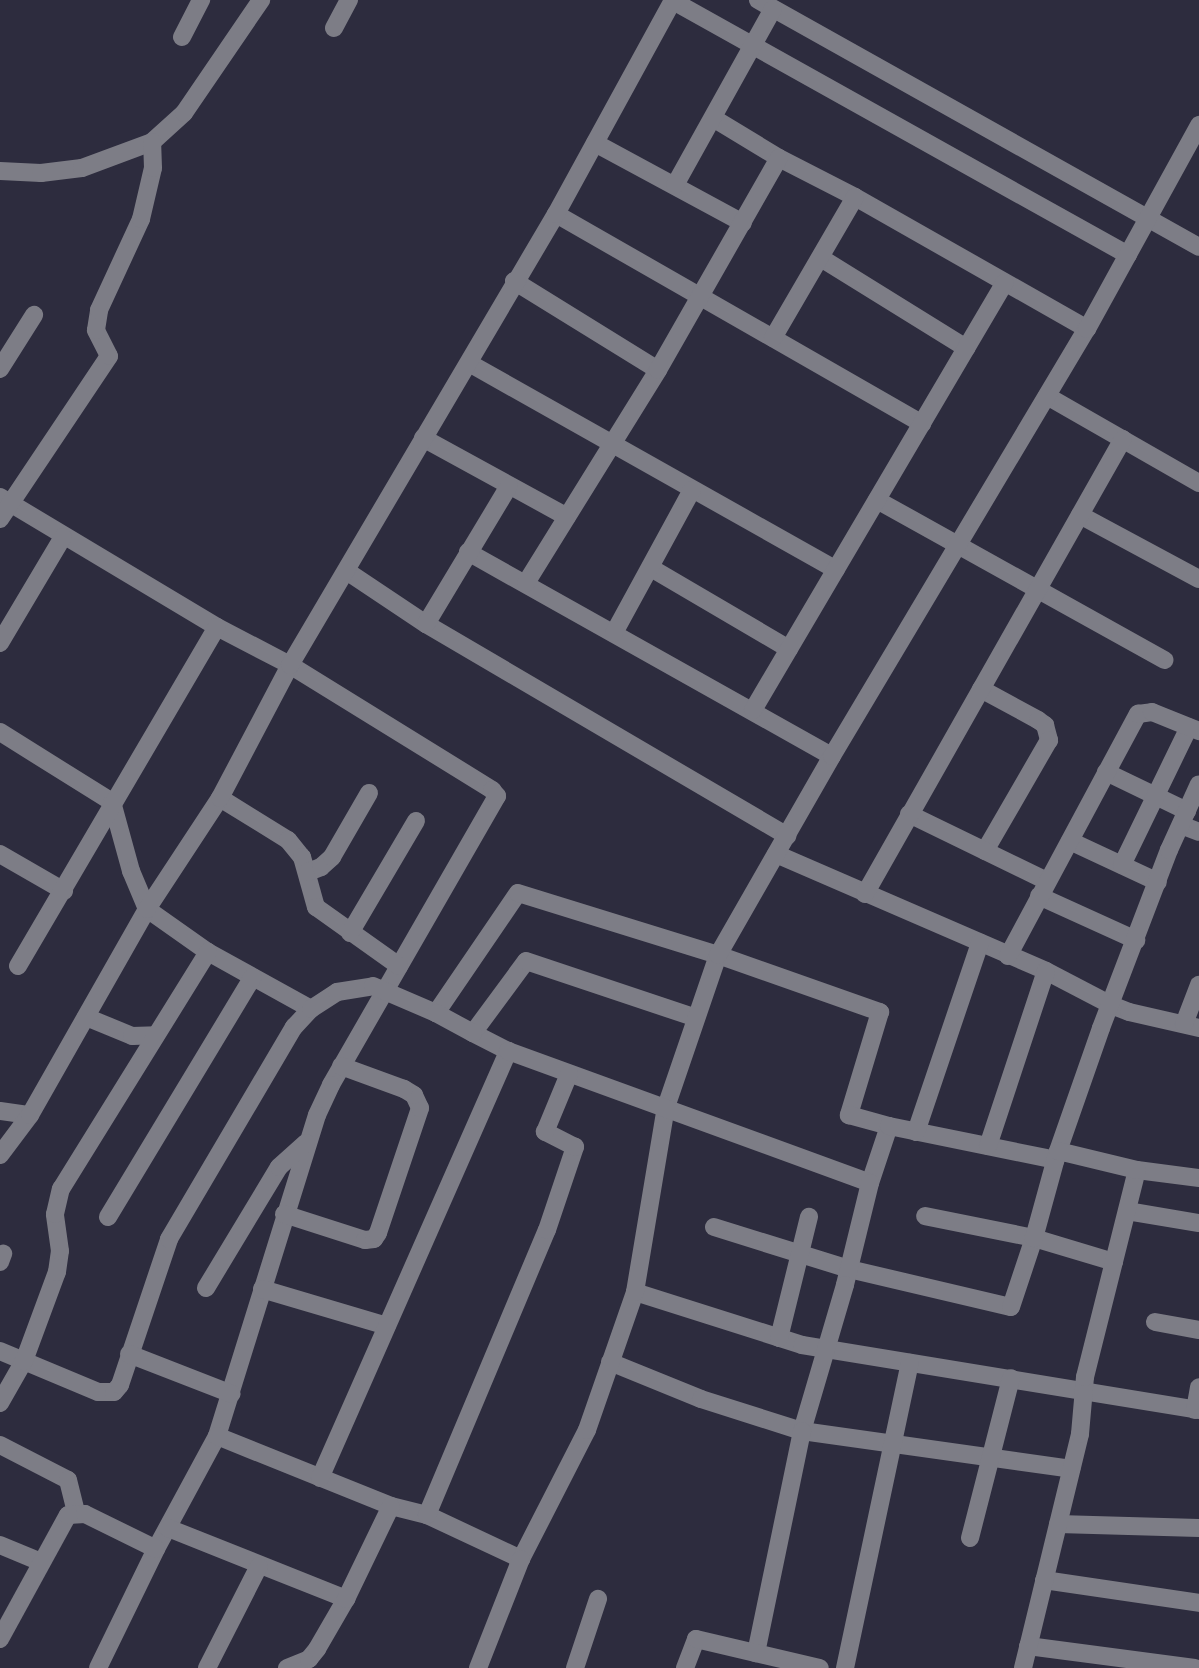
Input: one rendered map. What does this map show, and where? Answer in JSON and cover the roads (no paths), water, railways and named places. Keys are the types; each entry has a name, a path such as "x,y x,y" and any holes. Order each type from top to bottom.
{"street":[{"path":"181,37 201,0"},
{"path":"0,171 41,173 82,168 152,142 184,113 261,0"},
{"path":"334,28 349,0"},
{"path":"0,1154 30,1115 147,909 220,798 290,665 348,572 514,281 556,214 673,1 1128,256"},
{"path":"675,185 752,44 766,4 1199,247"},
{"path":"713,118 779,158 855,197 1087,329"},
{"path":"478,1668 521,1559 587,1430 635,1292 666,1107 718,955 832,756 1087,329 1199,125"},
{"path":"98,1668 156,1549 217,1436 232,1394 306,1143 341,1066 495,804 496,792 290,665 217,627 63,537 3,507 109,356 96,330 99,310 141,219 153,168 152,142"},
{"path":"595,143 743,223"},
{"path":"526,583 610,443 658,370 779,158"},
{"path":"773,338 855,197"},
{"path":"556,214 922,424"},
{"path":"821,258 967,348"},
{"path":"514,281 658,370"},
{"path":"753,710 1005,283"},
{"path":"0,369 34,315"},
{"path":"469,363 835,570"},
{"path":"1046,396 1199,483"},
{"path":"423,438 567,517"},
{"path":"865,894 1123,439"},
{"path":"426,624 509,486"},
{"path":"614,633 692,489"},
{"path":"877,500 1164,660"},
{"path":"1080,515 1199,579"},
{"path":"0,643 63,537"},
{"path":"468,552 832,756"},
{"path":"651,568 789,649"},
{"path":"348,572 426,624 787,836"},
{"path":"18,966 217,627"},
{"path":"981,689 1045,725 1049,740 985,851"},
{"path":"1008,956 1138,714 1152,712 1194,729 1156,796 1122,865"},
{"path":"0,732 112,802 131,871 147,909 208,952 311,1009"},
{"path":"1106,772 1156,796 1199,832"},
{"path":"714,1227 849,1269 1011,1307 1057,1156 1111,1005 1157,882 1199,784"},
{"path":"308,872 332,857 369,793"},
{"path":"220,798 288,840 302,857 316,907 399,966"},
{"path":"909,814 985,851 1043,889 1136,940"},
{"path":"350,933 416,821"},
{"path":"1070,841 1157,882"},
{"path":"0,854 64,891"},
{"path":"776,854 1046,971 1111,1005 1191,1026 1199,985"},
{"path":"436,1013 518,893 718,955 880,1012 849,1115 988,1146 1199,1178"},
{"path":"916,1132 980,943"},
{"path":"0,1403 24,1361 57,1272 60,1251 55,1214 61,1189 208,952"},
{"path":"472,1033 526,961 696,1018"},
{"path":"988,1146 1046,971"},
{"path":"108,1217 253,977"},
{"path":"0,1351 106,1393 114,1392 120,1385 169,1238 294,1027 311,1009 349,988 373,986 385,989 508,1051 870,1183"},
{"path":"86,1017 132,1036 156,1035"},
{"path":"320,1478 508,1051"},
{"path":"284,1214 365,1240 374,1239 378,1233 420,1108 414,1095 404,1089 341,1066"},
{"path":"427,1514 547,1230 575,1147 545,1132 569,1074"},
{"path":"0,1111 30,1115"},
{"path":"756,1653 802,1431 849,1269 870,1183 889,1126"},
{"path":"206,1288 279,1167 306,1143"},
{"path":"1023,1668 1080,1434 1084,1391 1137,1170"},
{"path":"1127,1211 1199,1223"},
{"path":"925,1216 1034,1238 1114,1262"},
{"path":"779,1338 809,1217"},
{"path":"262,1289 387,1326"},
{"path":"635,1292 825,1350 1197,1410 1199,1387"},
{"path":"1155,1322 1199,1330"},
{"path":"129,1354 232,1394"},
{"path":"610,1362 701,1399 802,1431 1071,1469"},
{"path":"845,1668 910,1363"},
{"path":"970,1538 1011,1378"},
{"path":"217,1436 391,1506 427,1514 521,1559"},
{"path":"0,1445 68,1480 76,1513"},
{"path":"287,1668 309,1659 346,1600 391,1506"},
{"path":"0,1639 62,1522 76,1513 96,1518 156,1549"},
{"path":"1058,1524 1199,1528"},
{"path":"168,1528 346,1600"},
{"path":"0,1545 41,1562"},
{"path":"207,1668 259,1566"},
{"path":"1044,1580 1199,1602"},
{"path":"575,1668 598,1599"},
{"path":"685,1668 696,1639 820,1668"},
{"path":"1028,1646 1195,1668"}]}
